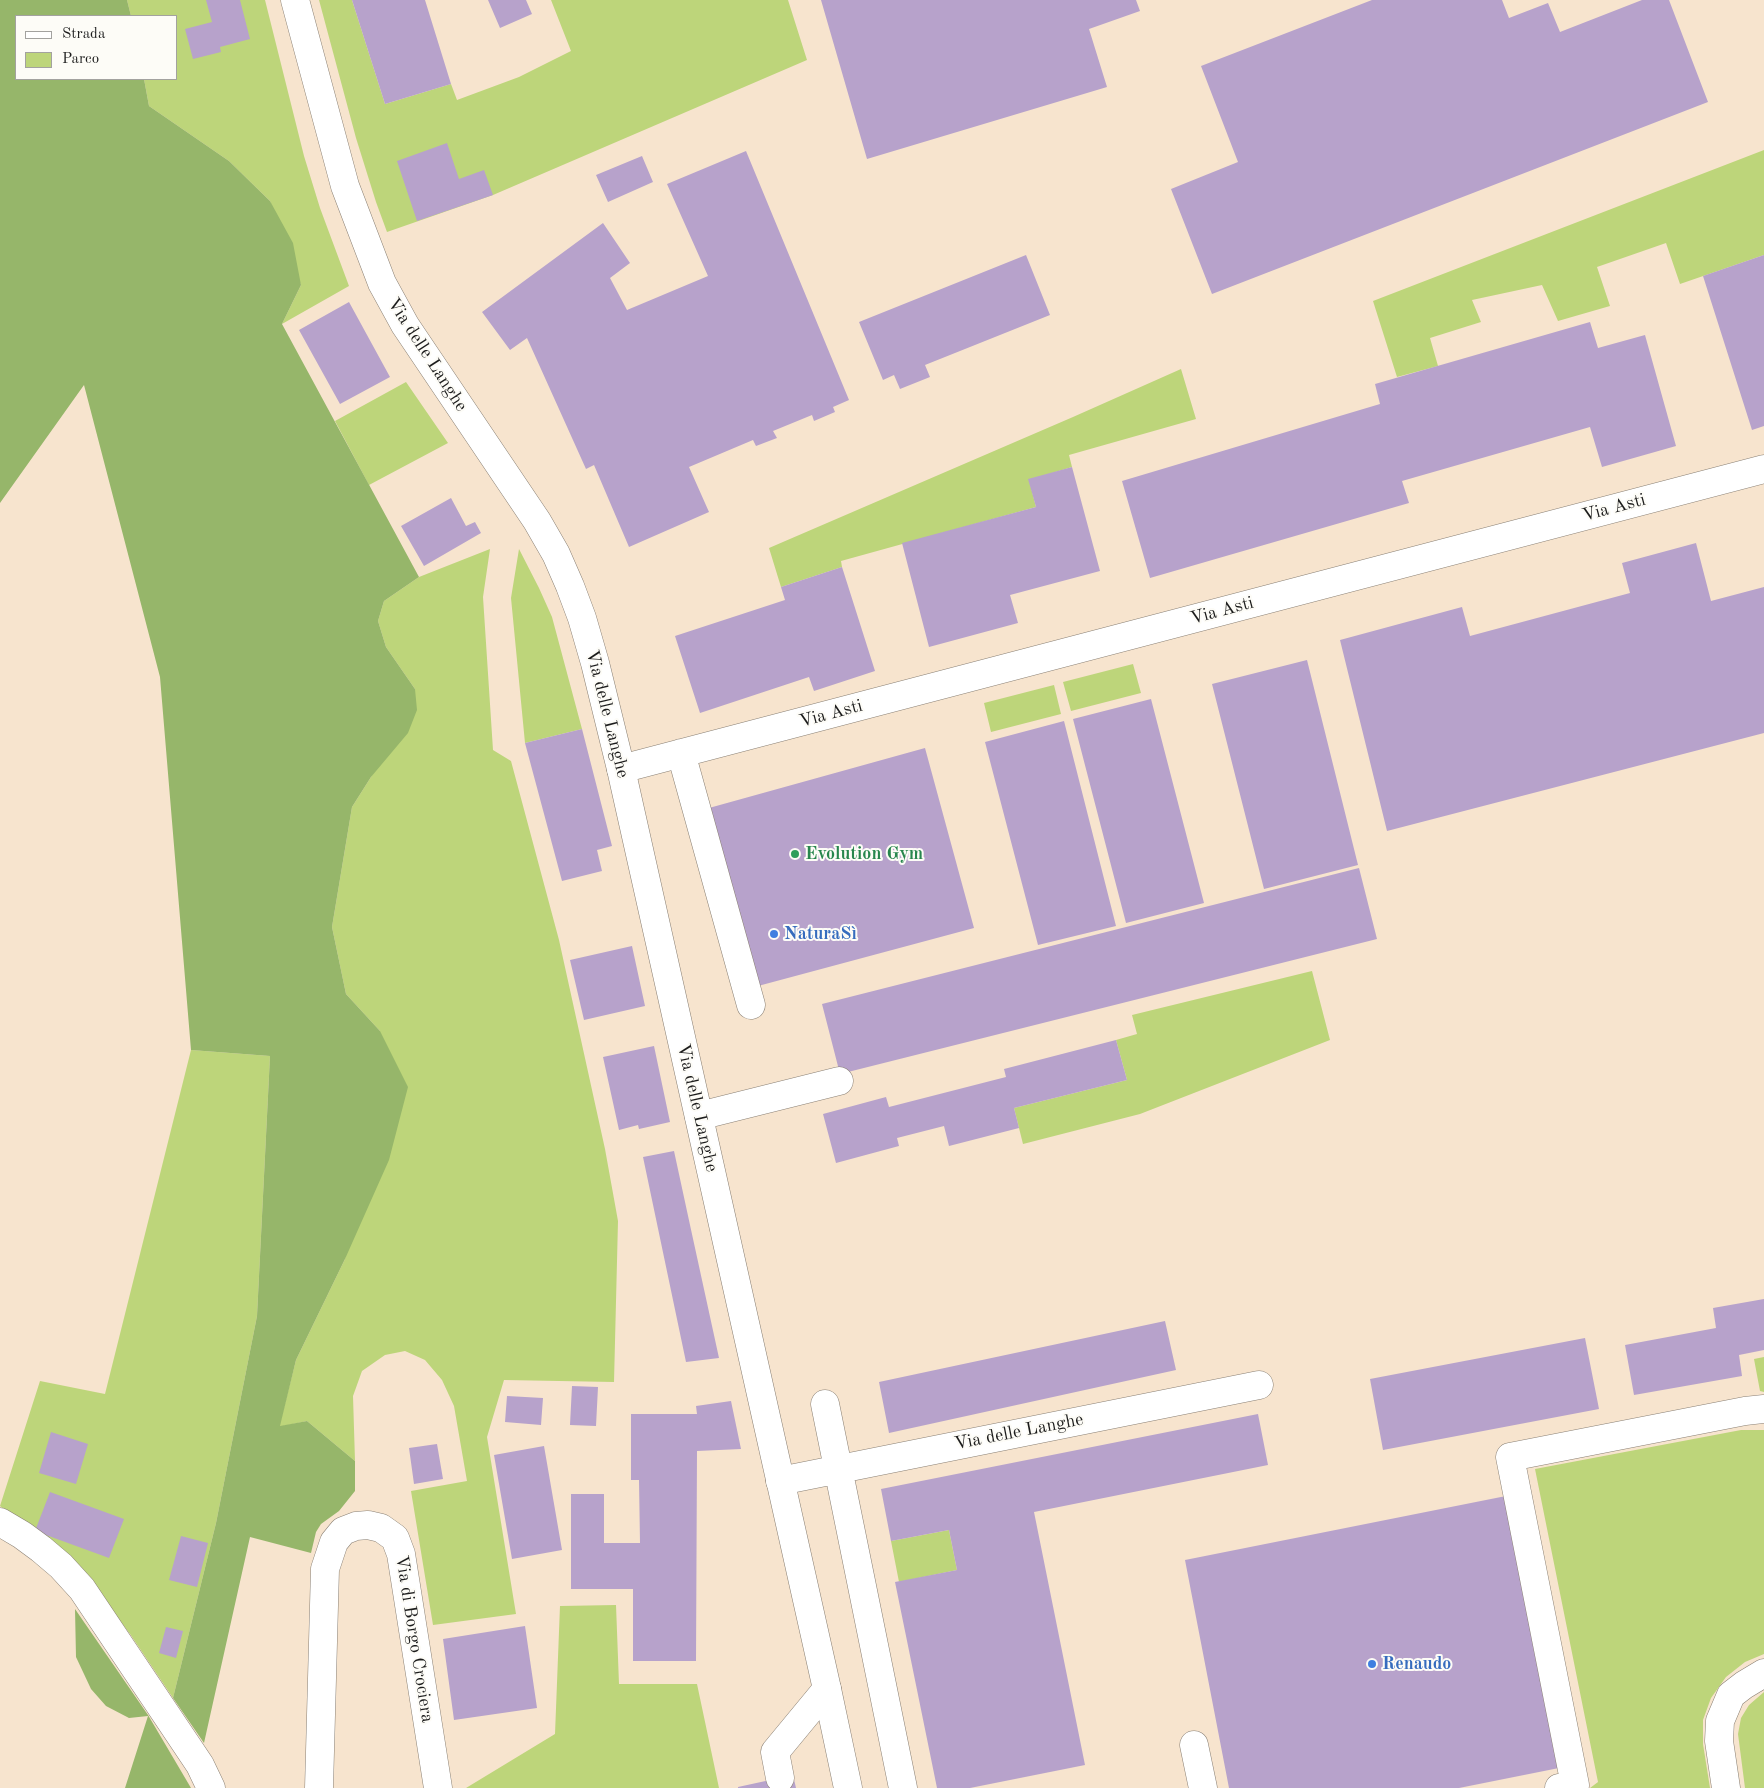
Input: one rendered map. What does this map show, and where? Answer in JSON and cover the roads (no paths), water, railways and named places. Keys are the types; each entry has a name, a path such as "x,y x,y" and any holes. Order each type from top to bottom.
{"street":[{"name":"Via delle Langhe","path":"295,0 345,186 382,283 405,325 514,487 556,554 582,618 621,769 848,1788"},
{"name":"Via Asti","path":"621,769 1764,469"},
{"path":"681,753 751,1005"},
{"path":"699,1116 839,1081"},
{"name":"Via delle Langhe","path":"780,1481 1258,1385"},
{"path":"825,1404 904,1788"},
{"path":"1559,1788 1575,1785 1510,1457 1745,1411 1764,1409"},
{"path":"0,1522 41,1549 61,1566 82,1590 197,1759 211,1788"},
{"name":"Via di Borgo Crociera","path":"319,1788 325,1569 334,1542 343,1531 368,1524 381,1528 395,1538 401,1554 438,1788"},
{"path":"1726,1788 1719,1740 1720,1720 1731,1695 1744,1684 1764,1673"},
{"path":"780,1778 775,1752 827,1689"},
{"path":"1194,1745 1203,1788"}],"place":[{"name":"Evolution Gym","path":"795,854"},
{"name":"NaturaSì","path":"774,934"},
{"name":"Renaudo","path":"1372,1664"}]}
